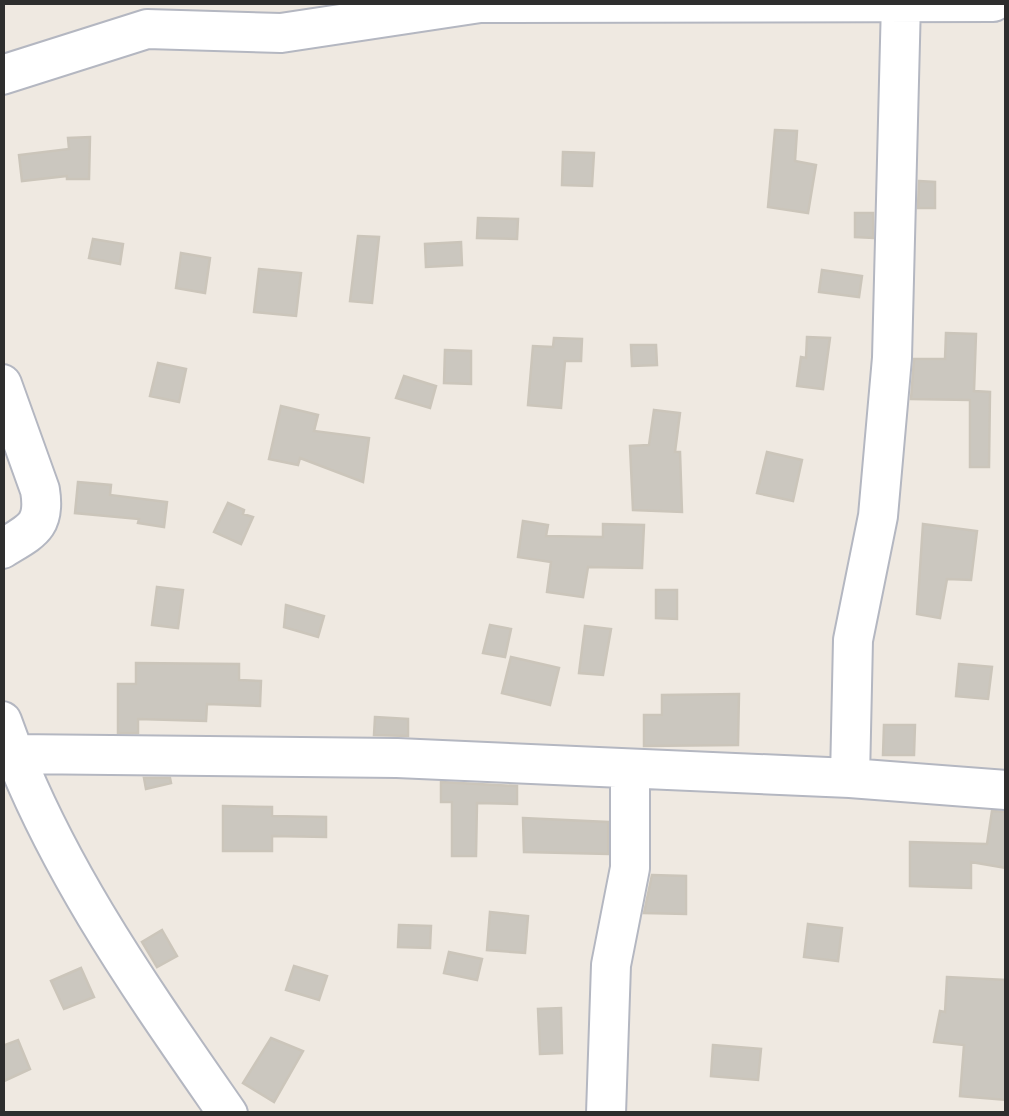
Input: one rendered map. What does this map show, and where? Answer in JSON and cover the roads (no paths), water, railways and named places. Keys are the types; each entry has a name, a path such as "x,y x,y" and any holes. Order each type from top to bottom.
{"street":[{"path":"2,75 147,16 281,18 480,3 993,2"},
{"path":"850,778 853,640 878,516 892,358 901,4"},
{"path":"2,384 43,505 37,526 2,549"},
{"path":"228,1114 130,972 46,828 8,737 850,778 1006,790"},
{"path":"606,1114 611,965 630,868 630,769"}]}
